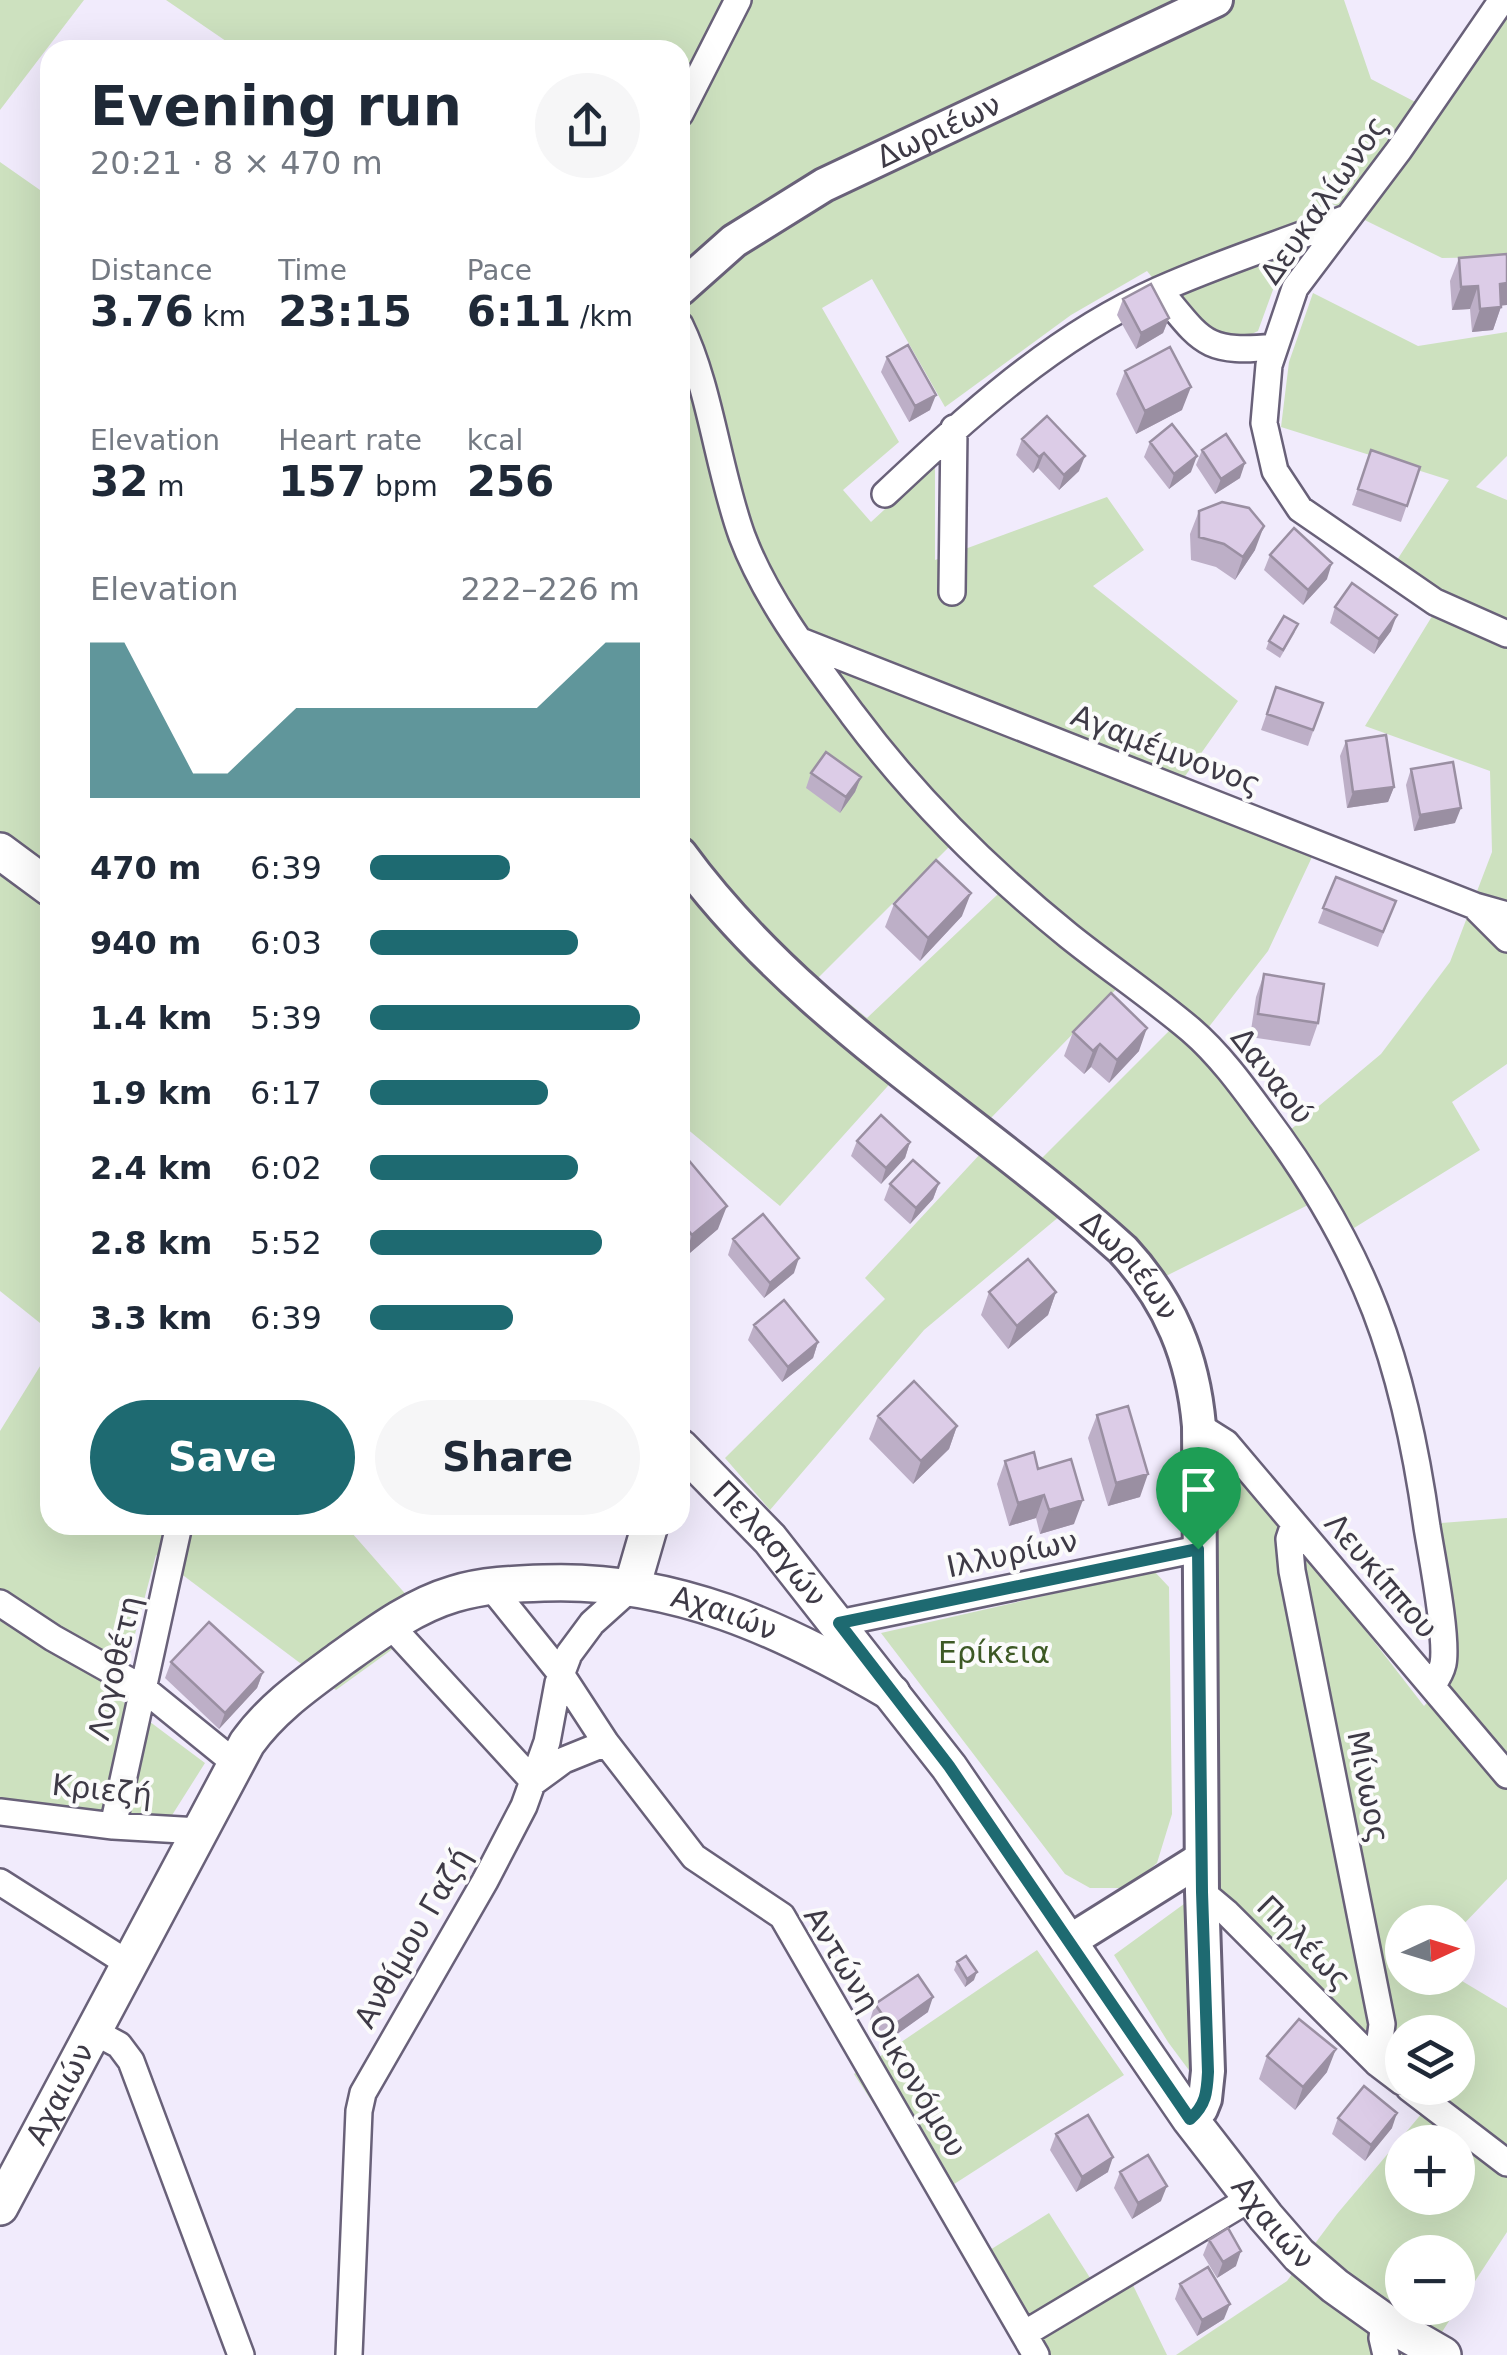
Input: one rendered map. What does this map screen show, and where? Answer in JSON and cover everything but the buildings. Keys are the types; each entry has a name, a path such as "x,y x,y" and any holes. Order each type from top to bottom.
{"main road":[{"path":"0,851 40,881"},
{"name":"Πελασγών","path":"690,1457 770,1539 892,1693"},
{"path":"632,1588 647,1535"},
{"name":"Αχαιών","path":"0,2207 235,1763 259,1726 284,1701 431,1602 491,1586 557,1582 632,1588 669,1594 737,1614 800,1641 892,1693 949,1766 1190,2119 1251,2198 1385,2338 1443,2355"}],"street":[{"path":"690,94 738,0"},
{"name":"Δωριέων","path":"690,280 734,241 811,193 1216,0"},
{"name":"Δευκαλίωνος","path":"1502,0 1295,288 1274,347 1264,423 1270,458 1290,498 1338,537 1416,590 1507,634"},
{"path":"885,494 954,428 1045,356 1158,290 1349,218"},
{"path":"1158,290 1201,340 1238,351 1274,347"},
{"name":"Δαναού","path":"690,360 743,538 758,572 864,728 962,838 1037,910 1192,1030 1218,1056 1280,1137 1341,1233 1386,1333 1406,1404 1427,1521 1444,1653 1432,1686"},
{"path":"952,592 954,428"},
{"name":"Αγαμέμνονος","path":"802,642 1475,906 1507,915"},
{"name":"Δωριέων","path":"690,867 721,907 790,978 1106,1234 1140,1268 1165,1302 1181,1337 1193,1380 1199,1426 1207,2086 1201,2109 1190,2119"},
{"path":"1475,906 1507,939"},
{"name":"Λευκίππου","path":"1199,1426 1226,1443 1507,1775"},
{"name":"Μίνωος","path":"1294,1524 1290,1538 1292,1571 1382,2024 1378,2063"},
{"name":"Λογοθέτη","path":"113,1826 178,1535"},
{"name":"Ιλλυρίων","path":"839,1623 1198,1549"},
{"name":"Αντώνη Οικονόμου","path":"491,1586 694,1857 782,1916 1030,2345"},
{"name":"Ανθίμου Γαζή","path":"348,2355 358,2112 363,2094 485,1881 534,1782 560,1674 582,1635 632,1588"},
{"path":"0,1603 144,1689 235,1763"},
{"path":"390,1626 534,1782 564,1760 606,1743"},
{"name":"Κριεζή","path":"0,1812 113,1826 199,1831"},
{"path":"1070,1941 1202,1859"},
{"path":"0,1882 129,1964"},
{"name":"Πηλέως","path":"1202,1892 1385,2069"},
{"path":"94,2031 119,2045 132,2062 242,2355"},
{"path":"1431,2105 1507,2163"},
{"path":"1030,2345 1251,2198"}],"green space":[{"path":"0,0 84,0 53,40 40,40 40,58 0,110"},
{"path":"166,0 1344,0 1371,79 1425,107 1507,0 1507,257 1442,258 1326,201 1289,246 1258,331 1227,346 1182,315 1147,271 1071,315 945,407 872,279 822,308 899,442 843,490 871,522 935,463 935,560 1107,497 1144,550 1093,586 1238,701 1171,796 1312,857 1268,951 1194,1046 1289,1131 1381,1054 1450,962 1492,852 1490,771 1365,726 1445,595 1397,560 1449,480 1281,427 1289,362 1313,293 1418,346 1507,332 1507,456 1476,487 1507,500 1507,1064 1452,1102 1480,1150 1354,1228 1328,1195 1164,1277 1148,1250 1079,1200 924,1330 770,1510 725,1458 885,1299 865,1278 982,1152 1020,1180 1186,1014 1130,975 988,1121 913,1058 780,1206 690,1131 690,40 224,40","holes":["965,831 1015,878 867,1018 818,978"]},
{"path":"0,162 40,190 40,1323 0,1291"},
{"path":"40,1366 40,1535 354,1535 430,1622 336,1690 156,1555 118,1698 205,1763 169,1820 0,1803 0,1431"},
{"path":"1207,1454 1222,1457 1255,1488 1424,1706 1455,1672 1441,1523 1507,1518 1507,1879 1475,1912 1475,1905 1385,1905 1385,1995 1475,1995 1475,1989 1507,2008 1507,2232 1475,2281 1475,2235 1385,2235 1385,2325 1447,2325 1427,2355 1176,2355 1287,2281 1385,2157 1385,2215 1475,2215 1475,2130 1490,2135 1449,2105 1475,2105 1475,2015 1385,2015 1385,2050 1210,1886 1191,2073 1114,1955 1210,1885"},
{"name":"Ερίκεια","path":"1154,1571 1169,1587 1172,1814 1157,1863 1128,1888 1090,1888 1065,1874 881,1633"},
{"path":"1037,1950 1124,2075 934,2197 854,2074"},
{"path":"1423,2112 1461,2125 1412,2125"},
{"path":"1049,2213 1099,2292 1128,2275 1167,2355 1023,2355 969,2263"}],"route":[{"path":"1198,1549 1208,2072 1205,2099 1190,2119 949,1766 839,1623 1198,1549"}]}
